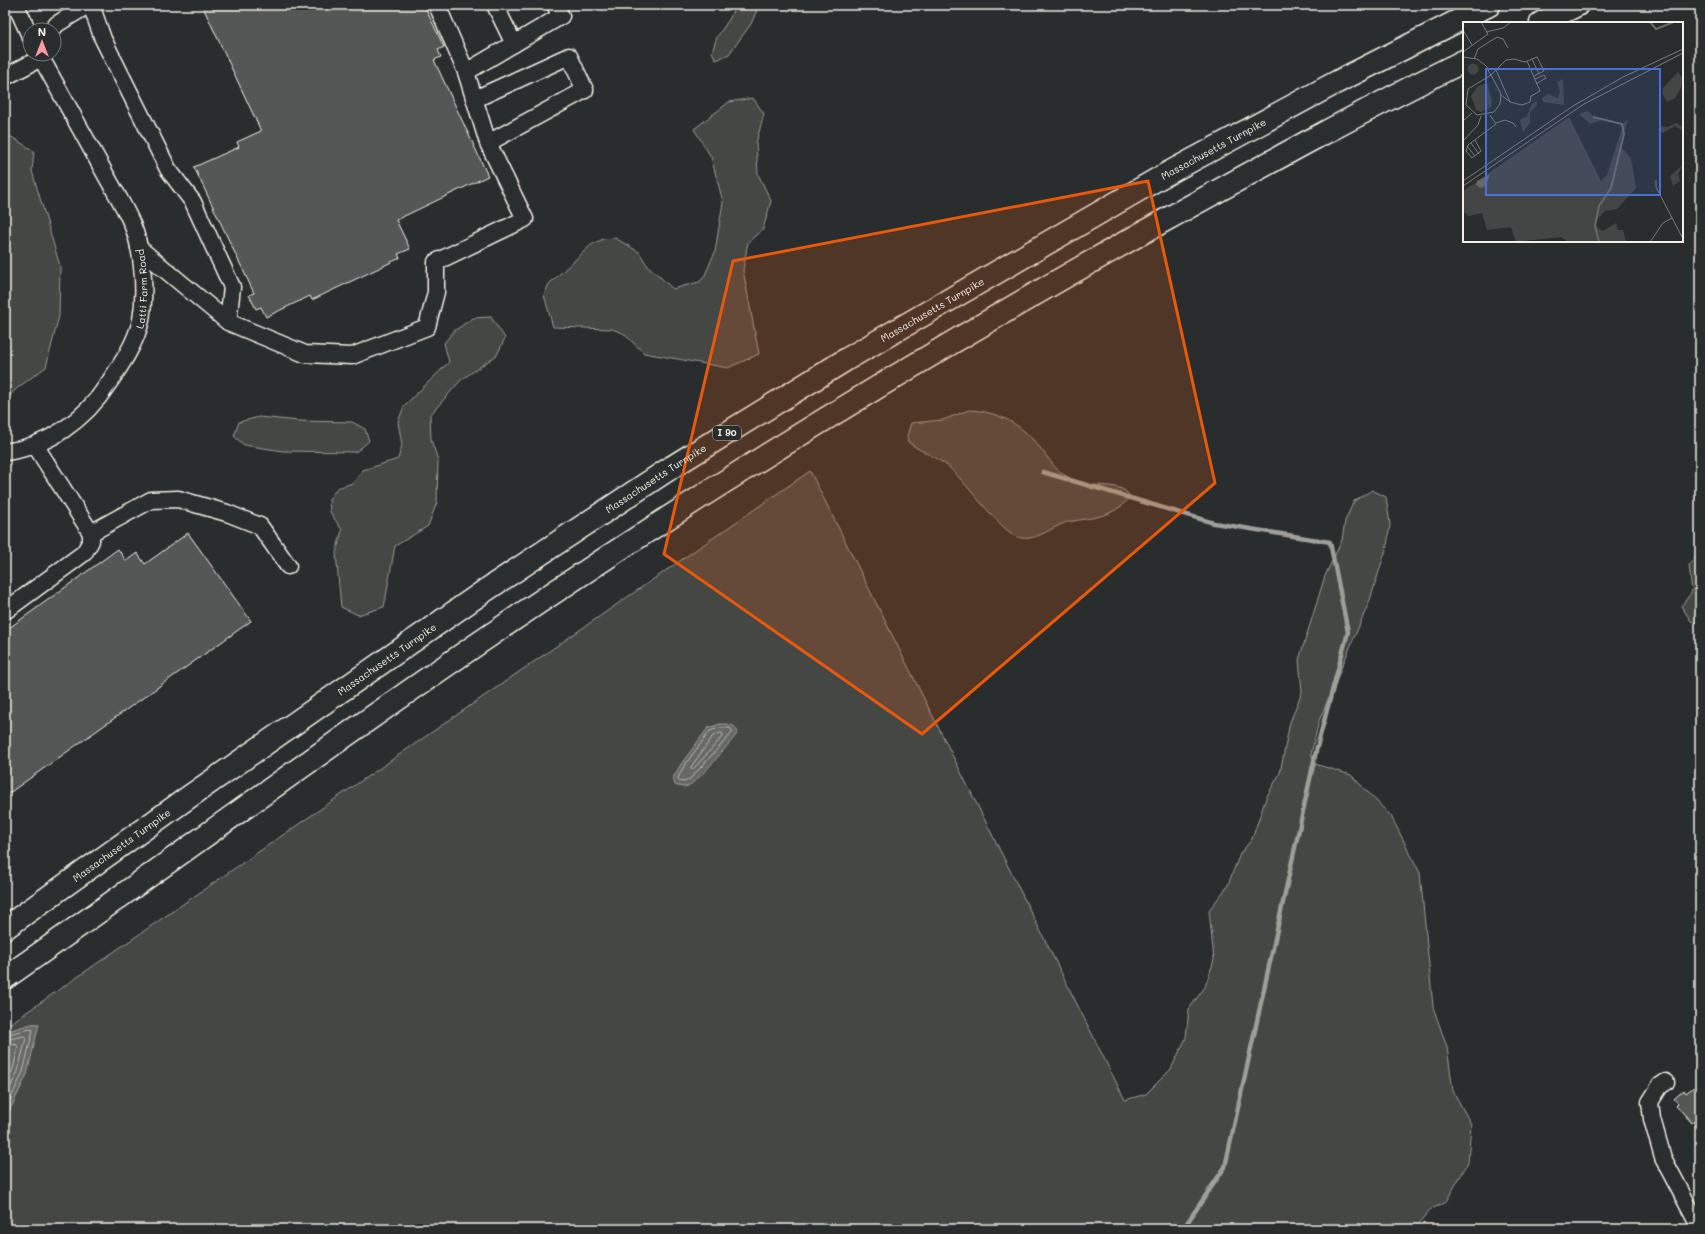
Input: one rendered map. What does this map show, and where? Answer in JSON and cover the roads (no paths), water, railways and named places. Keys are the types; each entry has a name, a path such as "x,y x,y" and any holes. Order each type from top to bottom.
{"highway":[{"name":"Massachusetts Turnpike","path":"5,928 186,799 473,600 685,459 847,359 1161,177 1337,82 1489,5"},
{"path":"1542,22 1577,5"},
{"path":"5,978 361,725 543,600 700,497 960,337 1073,272 1349,120 1463,62"}],"street":[{"path":"16,5 24,22"},
{"path":"60,22 89,5 106,46 168,169 193,202 232,288 228,322"},
{"path":"139,248 228,322 305,354 352,356 427,326 436,292 436,262 525,219 488,142 466,72 437,5"},
{"path":"495,5 514,44"},
{"path":"466,72 561,16 555,5"},
{"path":"475,99 569,56 585,90 488,142"},
{"name":"Latti Farm Road","path":"5,77 30,62"},
{"name":"Latti Farm Road","path":"5,452 35,445 53,436 73,423 88,410 104,391 133,342 141,320 143,271 133,225 45,62"},
{"path":"5,611 84,553 91,541 91,532 35,445"},
{"path":"91,532 151,500 178,499 227,513 260,526 288,566"},
{"path":"1666,1082 1660,1086 1650,1102 1652,1119 1663,1158 1700,1228"}],"water":[{"path":"720,724 728,724 735,727 738,733 713,763 690,785 685,787 675,785 673,778 681,764 708,728"},
{"path":"32,1024 39,1024 27,1074 5,1120 5,1032"}],"waterway":[{"path":"1043,472 1214,523 1330,542 1348,632 1317,747 1225,1167 1183,1229"}]}
